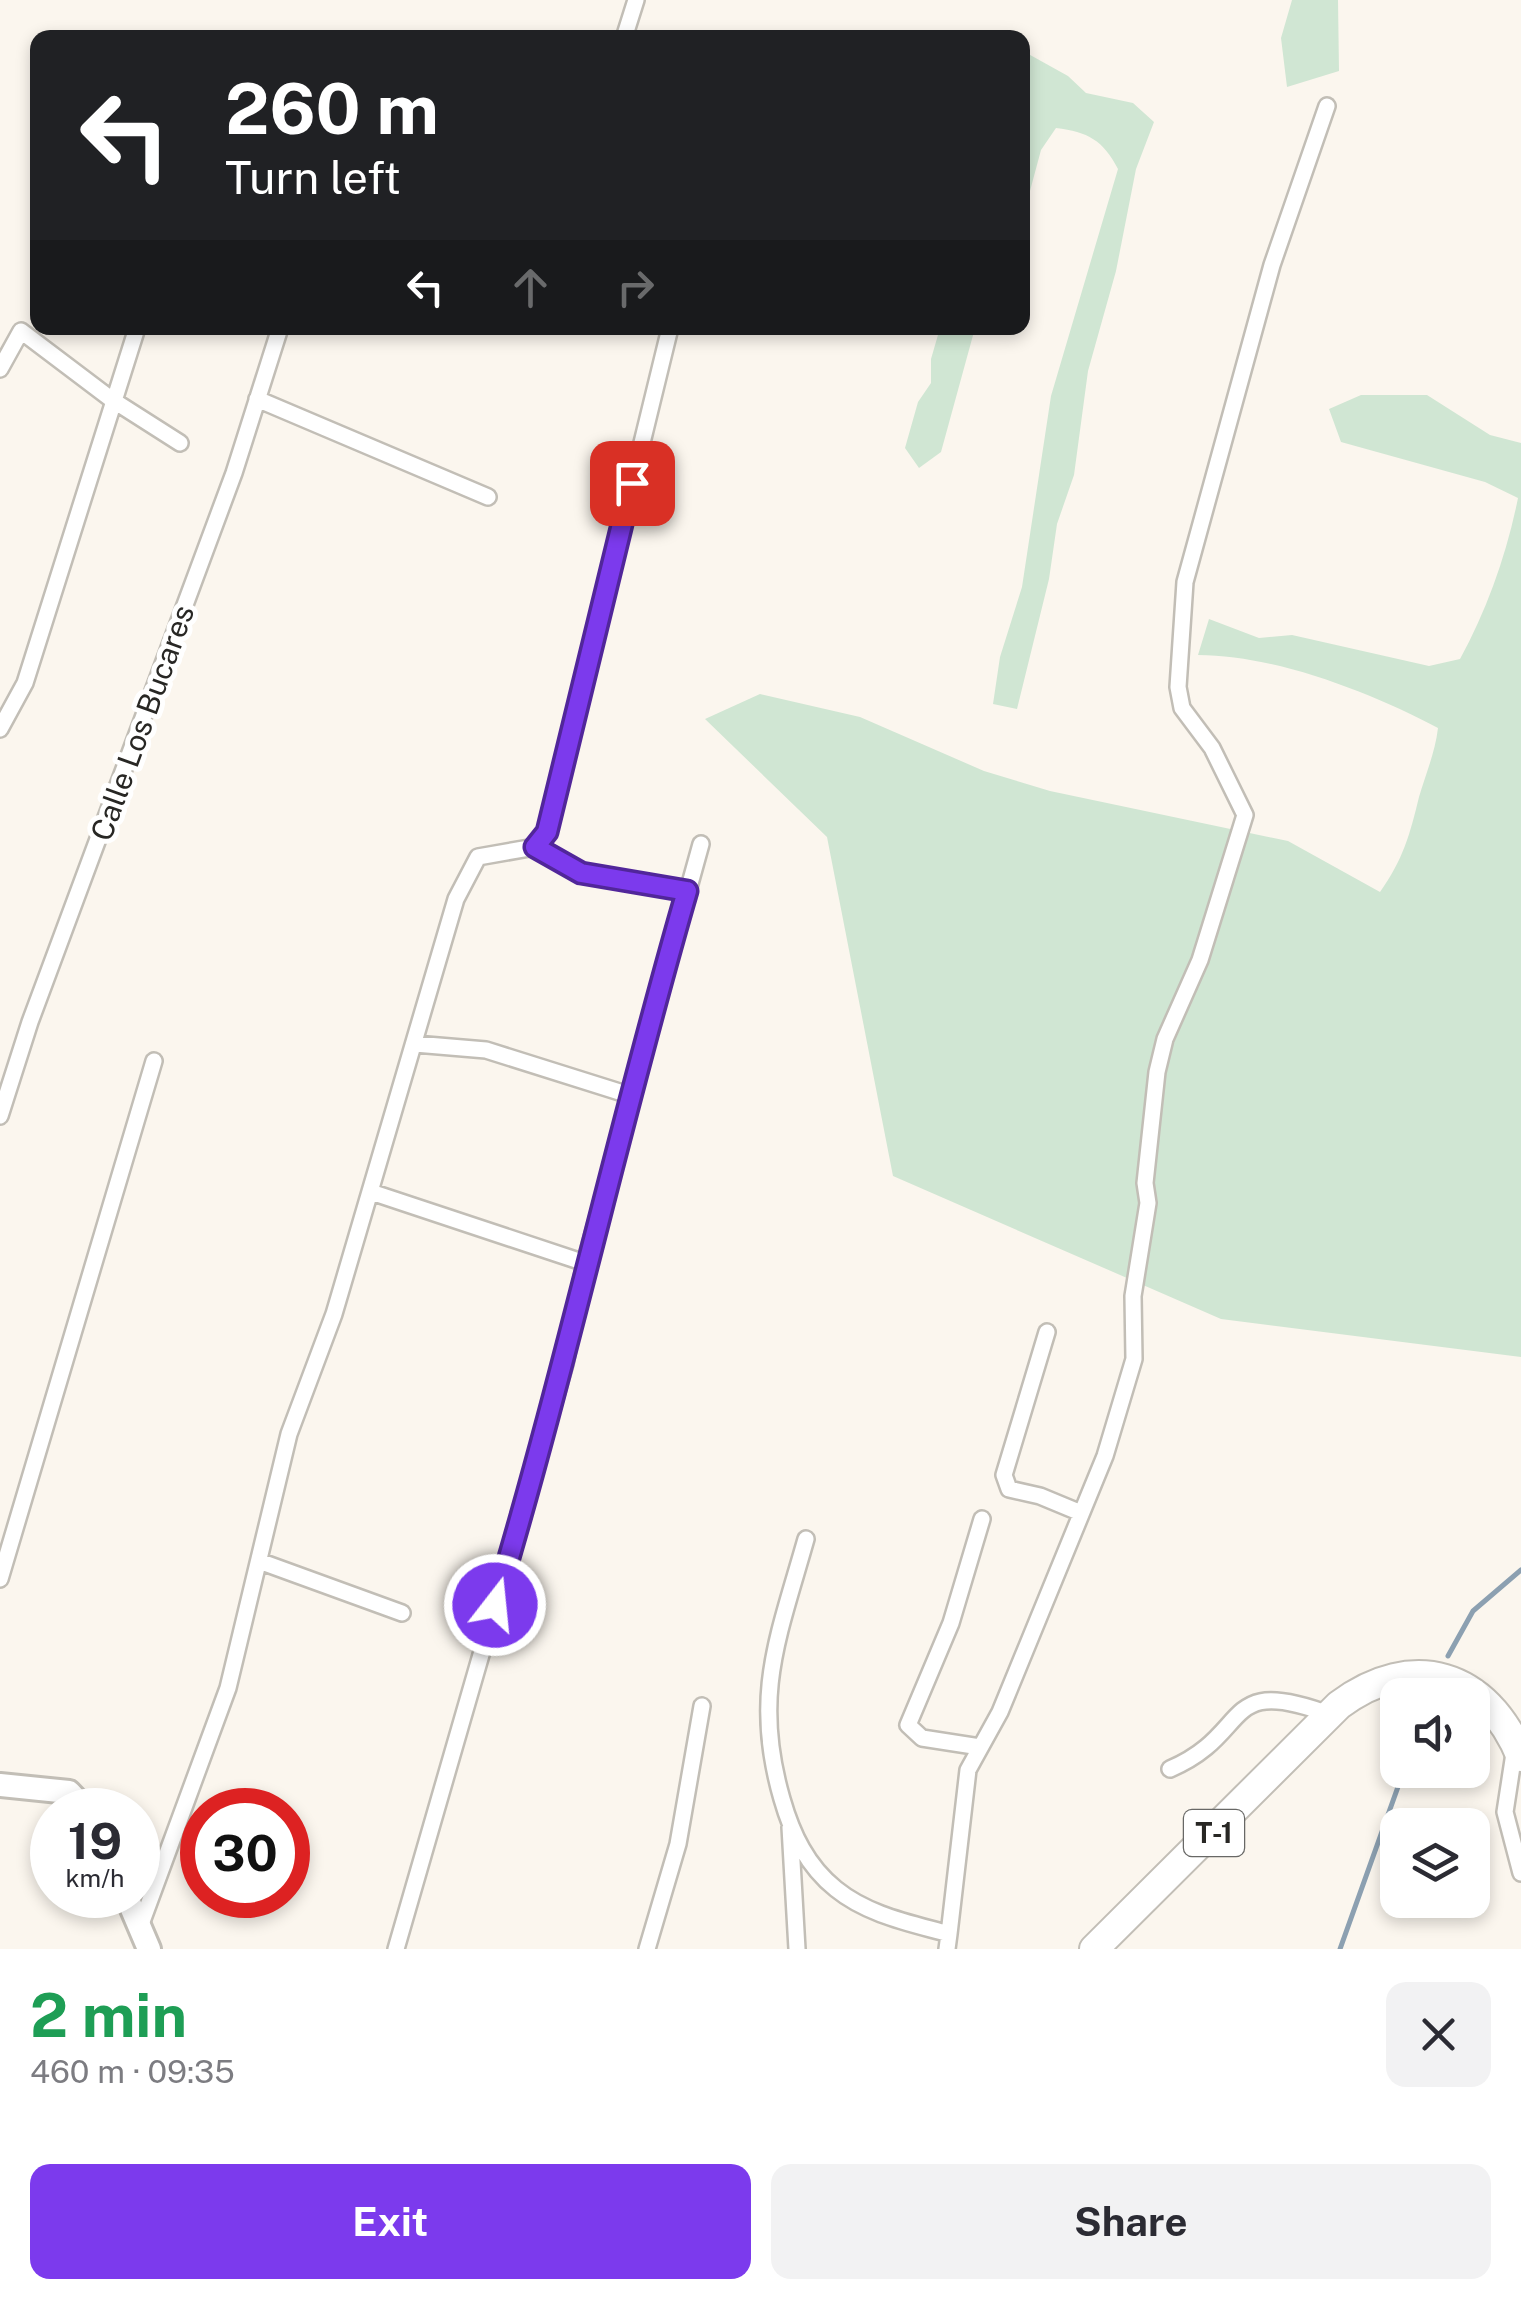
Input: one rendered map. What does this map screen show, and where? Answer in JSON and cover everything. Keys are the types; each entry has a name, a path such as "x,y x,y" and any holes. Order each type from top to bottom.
{"highway":[{"name":"T-1","path":"1094,1949 1331,1715 1373,1684 1392,1678 1426,1676 1461,1682 1516,1735"}],"street":[{"path":"627,30 636,0"},
{"path":"806,1539 773,1654 766,1726 790,1823 806,1859 836,1890 879,1914 948,1941 958,1823 968,1770 1000,1712 1081,1513 1134,1358 1133,1296 1148,1202 1152,1110 1164,1039 1200,960 1245,816 1212,748 1182,708 1178,687 1186,582 1196,531 1272,265 1327,106"},
{"path":"0,369 21,331 112,399 180,443"},
{"path":"0,728 25,683 135,335"},
{"name":"Calle Los Bucares","path":"0,1116 30,1022 145,720 278,335"},
{"path":"535,847 547,832 668,335"},
{"path":"257,399 488,498"},
{"path":"396,1949 565,1364 585,1263 701,844"},
{"path":"140,1927 228,1688 289,1434 334,1314 468,870 478,858 535,847 581,873 687,891"},
{"path":"415,1044 486,1050 629,1095"},
{"path":"0,1579 154,1060"},
{"path":"371,1192 585,1263"},
{"path":"1047,1332 1004,1475 1009,1489 1040,1496 1081,1513"},
{"path":"980,1747 922,1738 908,1725 952,1623 982,1520"},
{"path":"258,1561 402,1613"},
{"path":"1170,1769 1203,1755 1245,1705 1267,1697 1331,1715"},
{"path":"647,1949 678,1844 702,1706"},
{"path":"1516,1735 1505,1812 1521,1873"},
{"path":"0,1785 30,1788"},
{"path":"790,1823 796,1949"},
{"path":"136,1918 150,1949"}],"green space":[{"path":"1292,0 1338,0 1339,71 1287,87 1281,38"},
{"path":"1030,55 1068,76 1086,93 1133,103 1154,122 1136,169 1116,271 1088,371 1074,475 1057,524 1049,579 1017,709 993,704 1000,657 1022,587 1051,396 1118,169 1093,139 1077,132 1056,128 1041,150 1030,191"},
{"path":"938,335 973,335 941,452 919,468 905,448 918,402 931,383 931,359"},
{"path":"1361,395 1427,395 1490,435 1521,443 1521,1357 1221,1319 893,1176 827,837 705,719 760,694 860,717 984,771 1050,791 1288,841 1380,892 1405,846 1438,728 1321,678 1258,661 1198,655 1209,619 1259,638 1292,635 1429,666 1460,659 1495,581 1518,498 1485,482 1341,442 1329,409"}],"waterway":[{"path":"1448,1656 1473,1611 1521,1570"},
{"path":"1340,1949 1398,1788"}],"route":[{"path":"495,1605 565,1364 585,1263 687,891 581,873 535,847 547,832 632,483"}]}
